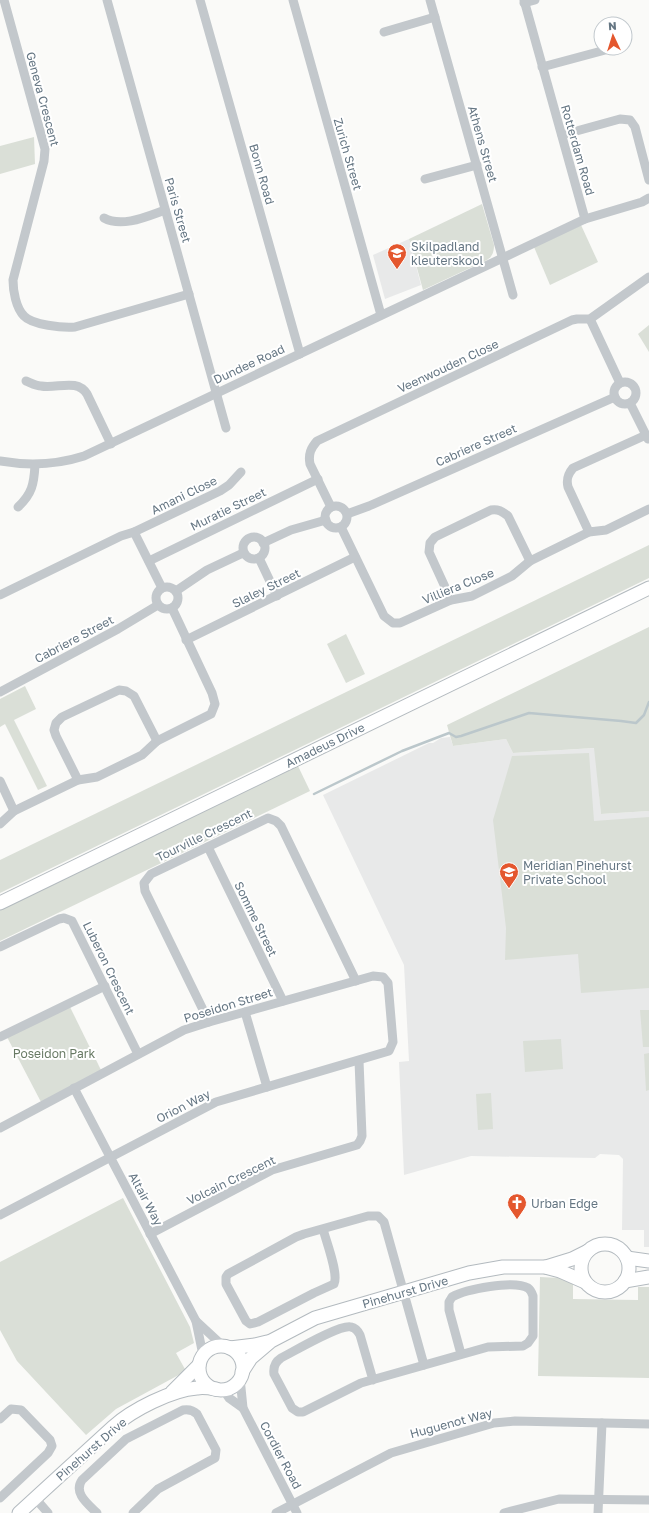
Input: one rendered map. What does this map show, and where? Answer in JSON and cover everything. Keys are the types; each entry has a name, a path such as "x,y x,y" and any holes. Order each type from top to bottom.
{"street":[{"name":"Geneva Crescent","path":"4,0 45,149 44,161 13,280 14,290 21,313 32,321 62,327 75,327 189,294"},
{"name":"Paris Street","path":"106,0 226,428"},
{"name":"Bonn Road","path":"200,0 300,354"},
{"name":"Zurich Street","path":"292,0 381,315"},
{"name":"Athens Street","path":"430,0 513,295"},
{"path":"524,1 535,0"},
{"name":"Rotterdam Road","path":"524,1 585,219"},
{"path":"384,32 435,17"},
{"path":"542,67 593,53"},
{"path":"562,135 620,119 630,120 635,127 649,180"},
{"path":"425,180 477,165"},
{"path":"502,258 585,219 642,202 649,198"},
{"path":"104,218 115,222 124,222 166,210"},
{"name":"Dundee Road","path":"0,461 35,465 75,459 111,444 502,258"},
{"path":"620,383 590,319 649,277"},
{"name":"Veenwouden Close","path":"331,507 309,458 312,448 317,441 572,320 590,319"},
{"path":"26,381 41,386 74,385 84,389 111,444"},
{"path":"627,382 635,387 636,396 630,402 621,403 615,397 615,388 620,383 627,382"},
{"name":"Cabriere Street","path":"347,514 370,506 615,397"},
{"path":"589,532 568,487 567,481 570,472 574,468 647,432 630,402"},
{"path":"18,508 30,494 33,486 35,465"},
{"name":"Amani Close","path":"0,595 121,536 134,532 220,491 230,485 241,472"},
{"name":"Muratie Street","path":"149,560 318,478"},
{"path":"340,506 347,514 347,520 341,527 330,526 326,520 326,513 331,507 340,506"},
{"name":"Villiera Close","path":"341,527 384,616 390,621 396,623 406,621 451,600 472,596 512,576 530,561 589,532 606,530 649,509"},
{"path":"451,600 429,552 430,543 435,537 491,510 503,511 508,516 530,561"},
{"path":"263,542 291,530 326,520"},
{"path":"134,532 162,588"},
{"path":"259,558 250,558 243,552 243,544 248,538 255,537 263,542"},
{"path":"259,558 264,551 263,542"},
{"path":"176,591 207,570 243,552"},
{"name":"Slaley Street","path":"186,640 355,557"},
{"path":"259,558 276,596"},
{"path":"168,587 176,591 178,596 177,601 172,608 163,608 158,605 156,596 162,588 168,587"},
{"name":"Amadeus Drive","path":"0,903 649,588"},
{"name":"Cabriere Street","path":"0,692 118,630 158,605"},
{"path":"0,824 14,810 78,780 97,777 142,755 157,741 209,716 213,710 215,701 172,608"},
{"path":"78,780 55,733 56,723 62,717 119,690 124,690 135,698 157,741"},
{"path":"0,781 14,810"},
{"name":"Tourville Crescent","path":"209,1022 145,891 144,886 146,880 151,874 266,819 273,819 279,823 356,981"},
{"name":"Somme Street","path":"208,847 283,1002"},
{"name":"Luberon Crescent","path":"0,947 59,919 67,919 74,923 138,1054"},
{"name":"Poseidon Street","path":"0,1128 184,1030 377,976 383,977 388,983 393,1042 390,1050"},
{"path":"0,1037 105,986"},
{"path":"245,1012 267,1087"},
{"name":"Orion Way","path":"0,1214 205,1107 225,1099 359,1061 390,1050"},
{"name":"Volcain Crescent","path":"150,1234 272,1170 357,1145 362,1136 359,1061"},
{"name":"Altair Way","path":"74,1088 196,1321 201,1360"},
{"path":"323,1229 334,1270 335,1283 258,1322 253,1324 248,1322 226,1284 226,1277 228,1274 296,1237 323,1229 372,1216 380,1217 384,1222 424,1365"},
{"path":"602,1244 617,1246 623,1251 630,1266 629,1274 625,1282 613,1291 598,1291 591,1288 585,1282 581,1266 583,1258 588,1251 594,1246 602,1244"},
{"name":"Pinehurst Drive","path":"226,1347 255,1345 271,1341 321,1316 492,1268 545,1267 572,1259 588,1251"},
{"path":"627,1258 649,1261"},
{"name":"Pinehurst Drive","path":"545,1267 565,1273 585,1282"},
{"path":"625,1282 649,1277"},
{"path":"373,1380 360,1335 356,1329 350,1326 339,1328 281,1358 276,1362 273,1370 292,1408 300,1412 305,1412 361,1383 373,1380 461,1354 488,1347 520,1346 528,1343 532,1339 533,1296 530,1290 521,1286 492,1286 452,1297 449,1302 449,1310 461,1354"},
{"name":"Altair Way","path":"196,1321 226,1347"},
{"name":"Pinehurst Drive","path":"241,1375 251,1358 271,1341"},
{"path":"215,1347 226,1347 236,1352 240,1358 241,1375 230,1387 220,1389 210,1386 204,1382 201,1376 201,1360 208,1350 215,1347"},
{"name":"Pinehurst Drive","path":"169,1394 201,1360"},
{"name":"Cordier Road","path":"241,1375 243,1408 297,1513"},
{"name":"Pinehurst Drive","path":"19,1513 118,1423 137,1411 169,1394 199,1388 220,1389"},
{"name":"Cordier Road","path":"220,1389 229,1398 243,1408"},
{"path":"0,1418 12,1409 21,1410 50,1440 52,1446 48,1454 0,1498"},
{"path":"96,1513 79,1493 79,1486 82,1480 126,1439 183,1410 188,1409 193,1411 197,1414 216,1450 215,1458 161,1487 133,1513"},
{"name":"Huguenot Way","path":"276,1513 391,1453 494,1423 515,1421 649,1424"},
{"path":"598,1513 602,1423"},
{"path":"35,1498 48,1513"},
{"path":"504,1513 559,1499 649,1500"}],"shaded area":[{"name":"Skilpadland kleuterskool","path":"409,239 421,285 385,299 373,255"},
{"name":"Meridian Pinehurst Private School","path":"450,737 453,746 506,739 513,753 595,748 601,814 649,811 649,1247 644,1247 644,1230 622,1230 623,1159 619,1155 600,1154 595,1158 471,1156 404,1175 399,1062 409,1061 404,965 323,795 429,743 433,743 441,738"}],"green space":[{"path":"34,137 35,164 0,174 0,146"},
{"path":"482,204 494,245 492,255 487,260 423,290 409,239"},
{"path":"581,225 598,262 550,285 534,247"},
{"path":"649,325 649,352 638,334"},
{"path":"649,545 649,578 0,893 0,860"},
{"path":"649,627 649,811 601,814 594,748 513,753 506,739 453,746 447,725"},
{"path":"346,634 365,674 346,683 327,644"},
{"path":"25,686 36,709 14,720 47,786 38,790 5,724 0,727 0,699"},
{"path":"589,753 594,821 649,817 649,988 581,993 578,954 505,960 506,928 493,820 512,756"},
{"path":"298,766 310,791 0,941 0,910"},
{"name":"Poseidon Park","path":"70,1007 101,1070 41,1102 7,1037"},
{"path":"640,1010 649,1010 649,1047 643,1047"},
{"path":"561,1039 563,1069 525,1072 523,1041"},
{"path":"649,1053 649,1090 646,1091 644,1054"},
{"path":"491,1093 493,1129 478,1130 476,1094"},
{"path":"123,1198 190,1327 194,1343 176,1353 186,1371 116,1409 86,1435 17,1361 0,1330 0,1262"},
{"path":"540,1277 560,1278 573,1283 573,1299 638,1300 638,1287 649,1287 649,1378 538,1376"}],"waterway":[{"path":"314,794 402,751 449,733 456,737 461,736 529,713 636,723 644,715 649,702"}],"place":[{"name":"Skilpadland kleuterskool","path":"397,270"},
{"name":"Meridian Pinehurst Private School","path":"509,889"},
{"name":"Urban Edge","path":"517,1220"}]}
